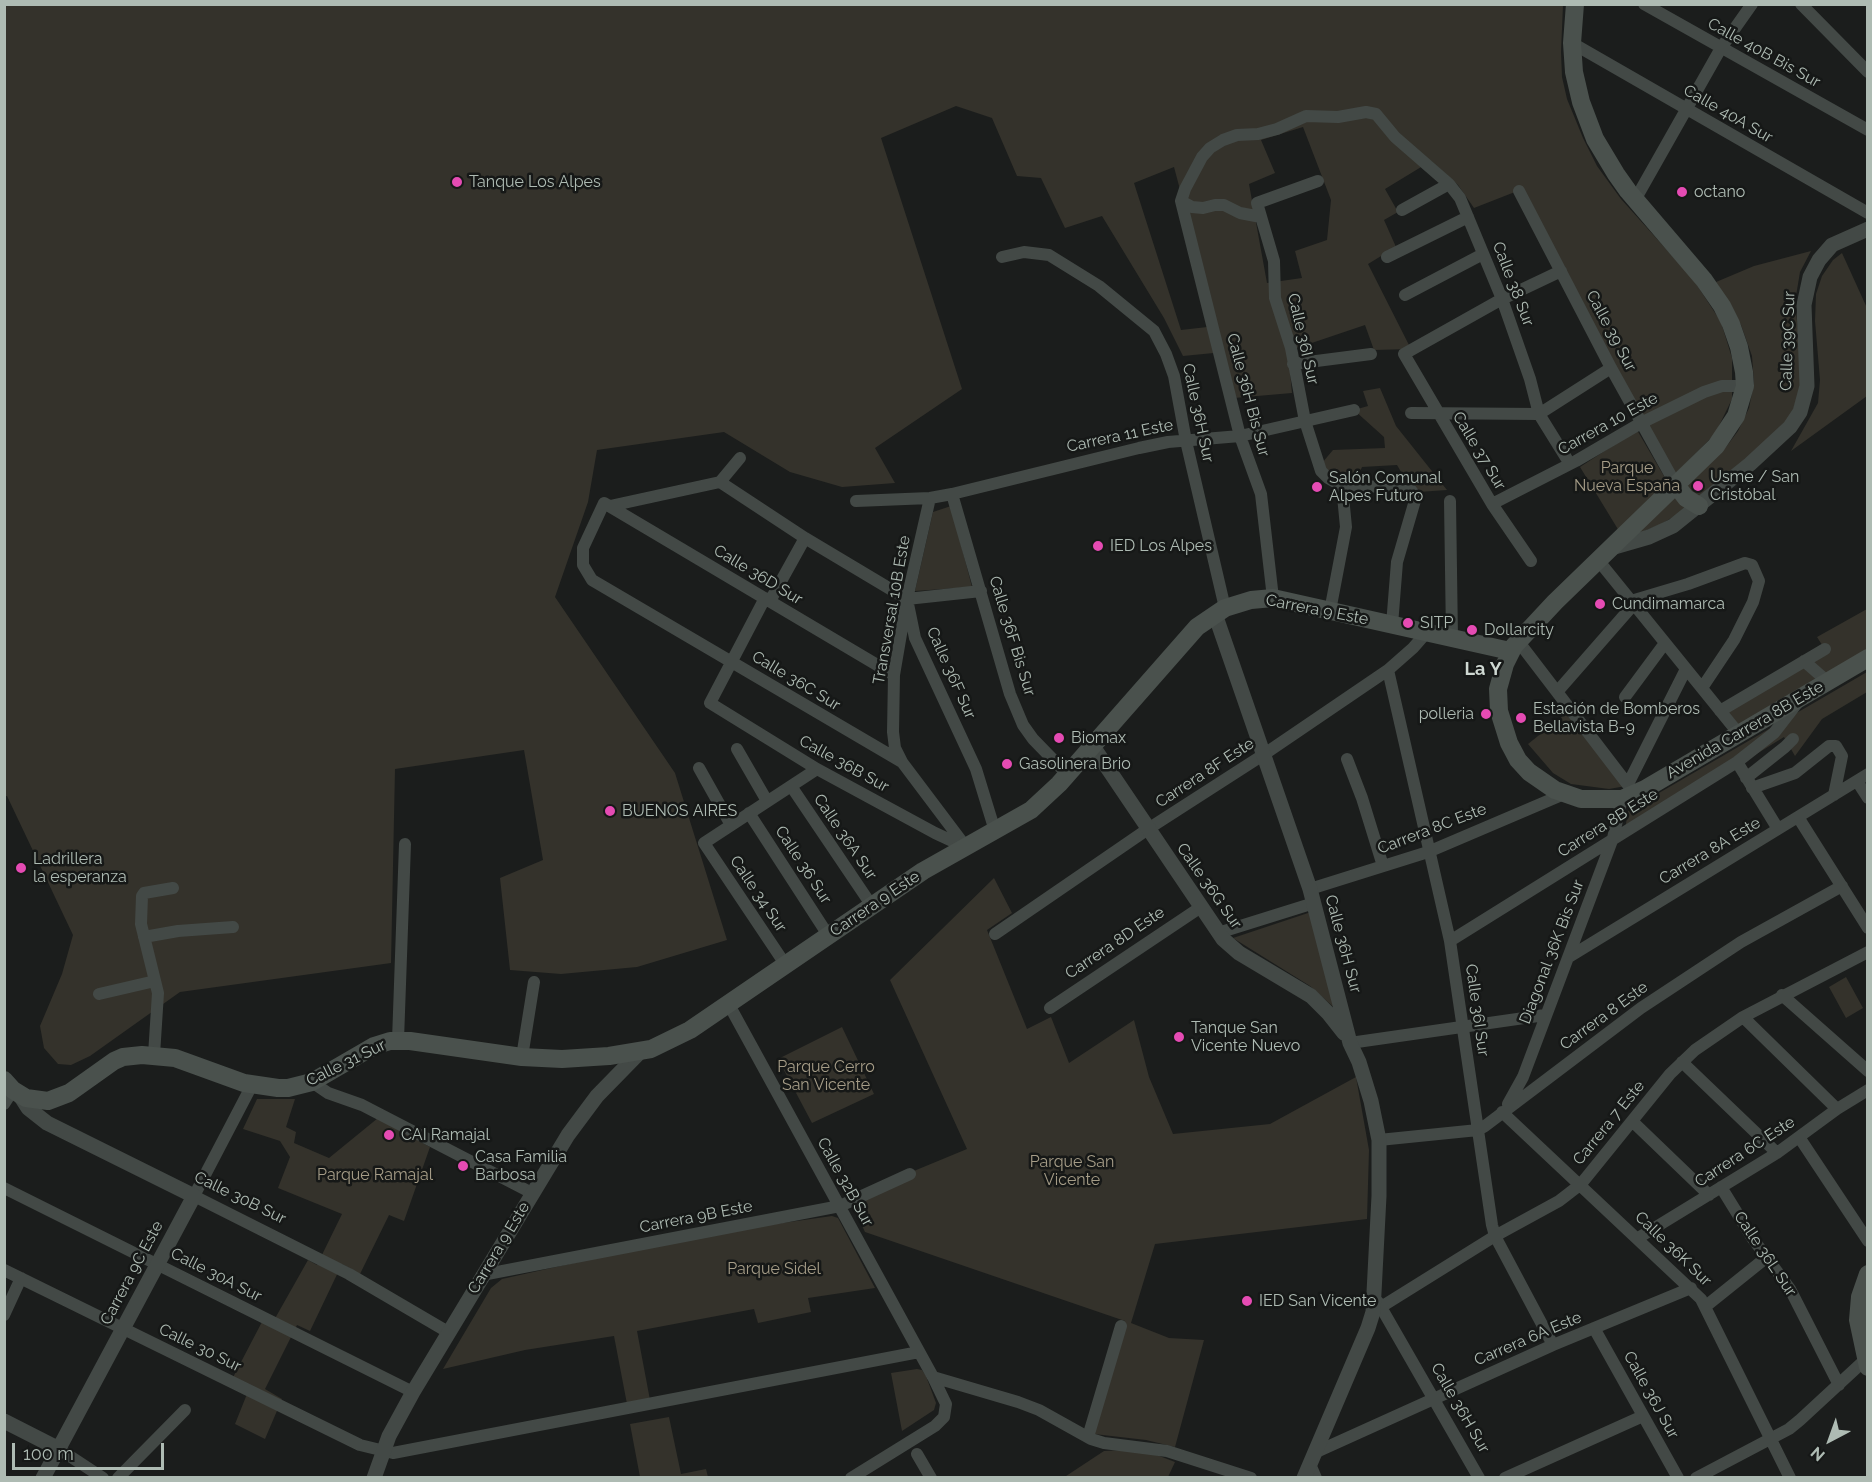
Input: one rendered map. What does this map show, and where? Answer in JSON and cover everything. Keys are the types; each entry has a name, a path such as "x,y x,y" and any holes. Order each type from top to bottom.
{"main road":[{"path":"1575,4 1572,43 1578,90 1588,123 1611,166 1635,200 1704,280 1722,306 1739,346 1744,372 1740,406 1723,437 1514,646 1500,677 1499,711 1505,734 1518,760 1529,772 1564,794 1595,800 1628,792"},
{"path":"1676,485 1686,498 1699,506"},
{"name":"Carrera 9 Este","path":"640,1052 675,1038 923,871 1031,810 1067,774 1197,627 1220,611 1251,600 1273,598 1452,638 1514,646"},
{"name":"Avenida Carrera 8B Este","path":"1628,792 1738,734 1868,658"},
{"name":"Calle 31 Sur","path":"10,1092 40,1101 55,1100 69,1094 106,1066 123,1057 154,1055 175,1058 252,1085 288,1088 312,1082 374,1046 398,1040 522,1057 580,1059 640,1052"},
{"path":"1867,1361 1858,1320 1860,1297 1868,1274"}],"street":[{"name":"Calle 40B Bis Sur","path":"1644,4 1868,130"},
{"path":"1635,200 1721,48 1752,4"},
{"path":"1801,4 1868,72"},
{"name":"Calle 40A Sur","path":"1572,43 1868,213"},
{"name":"Calle 38 Sur","path":"1181,201 1202,157 1210,148 1223,140 1237,135 1258,134 1277,129 1306,116 1338,117 1366,112 1376,114 1395,137 1449,184 1460,198 1502,299 1536,396 1539,414 1570,464"},
{"name":"Calle 36I Sur","path":"1318,182 1257,203 1274,261 1275,298 1291,348 1305,421 1319,467 1328,478 1342,486"},
{"path":"1402,210 1449,184"},
{"name":"Calle 39 Sur","path":"1519,191 1611,368 1676,485"},
{"path":"1181,201 1192,207 1224,205 1240,213 1261,218"},
{"name":"Calle 36H Bis Sur","path":"1181,201 1240,436 1261,494 1273,598"},
{"path":"1387,257 1468,217"},
{"name":"Calle 39C Sur","path":"1699,506 1779,439 1800,412 1808,377 1804,305 1807,286 1819,260 1837,243 1868,229"},
{"name":"Calle 36H Sur","path":"1002,257 1024,252 1050,255 1098,286 1154,331 1166,354 1174,376 1220,611 1263,755 1312,896 1350,1043 1366,1082 1379,1140 1376,1305 1479,1478"},
{"path":"1405,295 1484,254"},
{"path":"1502,299 1561,271"},
{"name":"Calle 37 Sur","path":"1502,299 1404,354 1492,504 1531,561"},
{"path":"1293,364 1371,354"},
{"path":"1411,413 1539,414 1611,368"},
{"name":"Carrera 10 Este","path":"1492,504 1570,464 1641,423 1704,392 1722,386 1744,387"},
{"name":"Carrera 11 Este","path":"856,501 930,498 952,494 1139,448 1240,436 1354,410"},
{"path":"607,505 720,482 740,458"},
{"path":"720,482 805,538 907,599 981,591"},
{"path":"1330,611 1346,527 1342,486 1405,487 1416,497 1416,504 1397,561 1392,625"},
{"name":"Calle 36F Bis Sur","path":"952,494 1003,674 1023,725 1033,739 1067,774"},
{"name":"Transversal 10B Este","path":"902,762 895,748 893,732 894,675 907,599 930,498"},
{"path":"1450,501 1452,638"},
{"name":"Calle 36C Sur","path":"607,505 583,548 582,560 585,571 597,584 902,762 966,847"},
{"name":"Calle 36D Sur","path":"607,505 894,675"},
{"path":"1699,506 1664,531 1604,554 1633,603 1738,734"},
{"path":"731,662 805,538"},
{"path":"1557,692 1633,603 1745,563 1752,565 1759,581 1753,602 1734,640 1702,688"},
{"name":"Calle 36F Sur","path":"907,599 915,638 976,769 995,831"},
{"name":"Carrera 8F Este","path":"995,934 1148,829 1263,755 1388,670 1413,648 1426,632"},
{"path":"1625,697 1665,643"},
{"path":"1514,646 1557,692 1628,792"},
{"path":"1720,711 1825,649"},
{"path":"1804,661 1828,682"},
{"name":"Calle 36B Sur","path":"731,662 710,703 817,769 935,833 966,847"},
{"name":"Diagonal 36K Bis Sur","path":"1502,1112 1523,1077 1613,838 1628,792 1686,669"},
{"name":"Calle 36I Sur","path":"1388,670 1450,941 1495,1236 1553,1345"},
{"name":"Carrera 8B Este","path":"1450,941 1737,762 1774,733 1801,698"},
{"path":"1749,783 1792,739"},
{"name":"Calle 36G Sur","path":"1092,745 1218,933 1239,953 1311,996 1337,1023 1350,1043"},
{"path":"1749,783 1795,773 1806,767 1824,749 1836,746 1842,756 1834,795"},
{"path":"737,749 767,801"},
{"path":"1347,759 1383,866"},
{"path":"1737,762 1778,829"},
{"path":"699,768 731,825 817,769"},
{"path":"1862,778 1868,798"},
{"name":"Carrera 8A Este","path":"1569,957 1862,778"},
{"name":"Calle 36A Sur","path":"790,786 872,906"},
{"name":"Carrera 8C Este","path":"1218,933 1383,866 1428,852 1564,794"},
{"name":"Calle 36 Sur","path":"749,813 828,935"},
{"path":"1798,817 1868,928"},
{"name":"Calle 34 Sur","path":"731,825 704,843 785,964"},
{"path":"398,1040 405,844"},
{"name":"Carrera 8 Este","path":"1478,1130 1641,1008 1731,948 1842,886"},
{"path":"154,1055 158,993 141,924 142,896 144,893 173,888"},
{"name":"Carrera 8D Este","path":"1050,1008 1201,907"},
{"path":"144,937 178,931 233,927"},
{"name":"Carrera 7 Este","path":"1376,1305 1559,1201 1581,1185 1670,1074 1695,1050 1743,1017 1868,952"},
{"path":"99,994 155,981"},
{"path":"522,1057 534,982"},
{"path":"1782,995 1868,1071"},
{"name":"Calle 32B Sur","path":"728,1003 933,1377"},
{"path":"1350,1043 1545,1015"},
{"path":"1743,1017 1837,1109"},
{"name":"Carrera 9 Este","path":"374,1478 383,1451 412,1392 568,1135 591,1104 640,1052"},
{"path":"1682,1062 1777,1154"},
{"path":"312,1082 328,1093 362,1106 532,1193"},
{"name":"Carrera 9C Este","path":"44,1478 252,1085"},
{"name":"Carrera 6C Este","path":"1638,1238 1777,1154 1837,1109 1868,1090"},
{"name":"Calle 30B Sur","path":"10,1092 47,1123 349,1274 448,1332"},
{"name":"Calle 36K Sur","path":"1502,1112 1691,1288 1706,1306 1790,1478"},
{"path":"1632,1121 1709,1195"},
{"path":"1379,1140 1478,1130"},
{"path":"1799,1137 1868,1241"},
{"name":"Carrera 9B Este","path":"482,1275 840,1206 910,1174"},
{"name":"Calle 36L Sur","path":"1721,1187 1753,1239 1790,1289 1839,1385"},
{"name":"Calle 30A Sur","path":"4,1188 412,1392"},
{"path":"1706,1306 1767,1257"},
{"name":"Calle 30 Sur","path":"4,1270 360,1445 383,1451"},
{"path":"4,1315 21,1278"},
{"name":"Carrera 6A Este","path":"1311,1468 1433,1398 1691,1288"},
{"path":"1311,1468 1376,1305"},
{"path":"1088,1437 1121,1326"},
{"name":"Calle 36J Sur","path":"1594,1328 1678,1478"},
{"path":"383,1451 393,1454 920,1352"},
{"path":"1696,1478 1772,1439 1800,1420 1867,1361"},
{"path":"933,1377 1010,1399 1039,1410 1088,1437 1104,1443 1167,1451 1251,1478"},
{"path":"851,1478 942,1420 946,1413 946,1404 933,1377"},
{"path":"118,1478 185,1410"},
{"path":"1505,1478 1643,1416"},
{"path":"4,1421 58,1449 102,1478"},
{"path":"916,1454 931,1478"}],"green space":[{"path":"4,5 1563,5 1562,77 1567,99 1583,138 1597,166 1621,199 1693,279 1721,322 1732,358 1732,399 1715,434 1674,475 1520,190 1474,208 1458,185 1431,161 1385,189 1398,212 1384,220 1396,247 1368,264 1411,349 1374,350 1365,325 1288,351 1292,393 1234,398 1224,352 1183,356 1164,318 1102,216 1065,228 1041,178 1017,176 992,118 956,106 881,138 962,389 875,448 895,483 842,487 790,472 724,432 597,450 588,502 555,597 675,773 727,940 637,967 561,974 510,970 500,878 543,860 524,750 395,769 391,963 180,992 90,1056 71,1065 58,1064 44,1048 40,1026 62,974 73,935 5,796","holes":["1303,127 1331,200 1327,240 1295,251 1302,278 1267,283 1249,184 1275,173 1261,140","1174,167 1216,325 1216,326 1181,330 1134,183"]},
{"path":"1811,251 1800,272 1795,302 1803,376 1791,418 1778,433 1677,515 1630,537 1726,447 1738,431 1749,408 1754,383 1752,356 1741,325 1716,282 1754,266"},
{"path":"1842,253 1867,308 1867,396 1791,451 1818,403 1820,380 1815,321 1816,294 1822,276 1833,260"},
{"path":"1380,388 1396,426 1447,490 1418,492 1407,482 1397,465 1362,467 1356,481 1347,481 1334,478 1322,463 1333,450 1385,448 1384,437 1354,410 1368,406 1363,391"},
{"name":"Parque Nueva España","path":"1637,430 1668,483 1619,531 1580,467"},
{"path":"951,506 972,587 915,591 933,512"},
{"path":"1867,609 1867,649 1740,728 1725,708 1824,648 1817,637"},
{"path":"1867,672 1867,692 1822,719 1795,756 1784,737 1624,836 1628,811"},
{"path":"1568,712 1626,786 1609,789 1571,784 1553,773 1528,744"},
{"name":"Parque San Vicente","path":"994,878 1012,913 987,930 1027,1029 1051,1017 1069,1063 1134,1020 1149,1077 1173,1134 1270,1124 1356,1077 1369,1150 1367,1219 1155,1244 1131,1323 1169,1338 1204,1340 1175,1447 1146,1440 1094,1434 1125,1321 865,1232 852,1205 909,1173 967,1149 890,980"},
{"path":"1311,912 1338,1011 1310,986 1233,938"},
{"path":"1846,977 1863,1008 1846,1018 1829,987"},
{"name":"Parque Cerro San Vicente","path":"842,1027 874,1094 812,1123 778,1059"},
{"name":"Parque Ramajal","path":"257,1099 295,1099 286,1127 296,1132 294,1143 329,1158 378,1118 430,1147 404,1221 389,1215 360,1274 342,1264 310,1331 297,1325 265,1389 282,1399 265,1439 235,1424 247,1394 229,1385 264,1318 273,1322 308,1260 317,1265 342,1214 278,1188 290,1157 280,1141 243,1129"},
{"name":"Parque Sidel","path":"832,1216 838,1218 875,1288 808,1298 811,1312 758,1323 754,1309 637,1331 650,1400 627,1404 614,1336 525,1350 443,1369 491,1288 502,1279 768,1225"},
{"path":"922,1370 926,1376 936,1403 934,1410 902,1431 891,1373"},
{"path":"669,1417 681,1474 706,1469 708,1477 640,1477 630,1424"},
{"path":"1104,1451 1149,1452 1175,1462 1168,1477 1063,1478"}],"place":[{"name":"Tanque Los Alpes","path":"457,182"},
{"name":"octano","path":"1682,192"},
{"name":"Usme / San Cristóbal","path":"1698,486"},
{"name":"Salón Comunal Alpes Futuro","path":"1317,487"},
{"name":"IED Los Alpes","path":"1098,546"},
{"name":"Cundimamarca","path":"1600,604"},
{"name":"SITP","path":"1408,623"},
{"name":"Dollarcity","path":"1472,630"},
{"name":"polleria","path":"1486,714"},
{"name":"Estación de Bomberos Bellavista B-9","path":"1521,718"},
{"name":"Biomax","path":"1059,738"},
{"name":"Gasolinera Brio","path":"1007,764"},
{"name":"BUENOS AIRES","path":"610,811"},
{"name":"Ladrillera la esperanza","path":"21,868"},
{"name":"Tanque San Vicente Nuevo","path":"1179,1037"},
{"name":"CAI Ramajal","path":"389,1135"},
{"name":"Casa Familia Barbosa","path":"463,1166"},
{"name":"IED San Vicente","path":"1247,1301"}],"district":[{"name":"La Y","path":"1483,670"}]}
